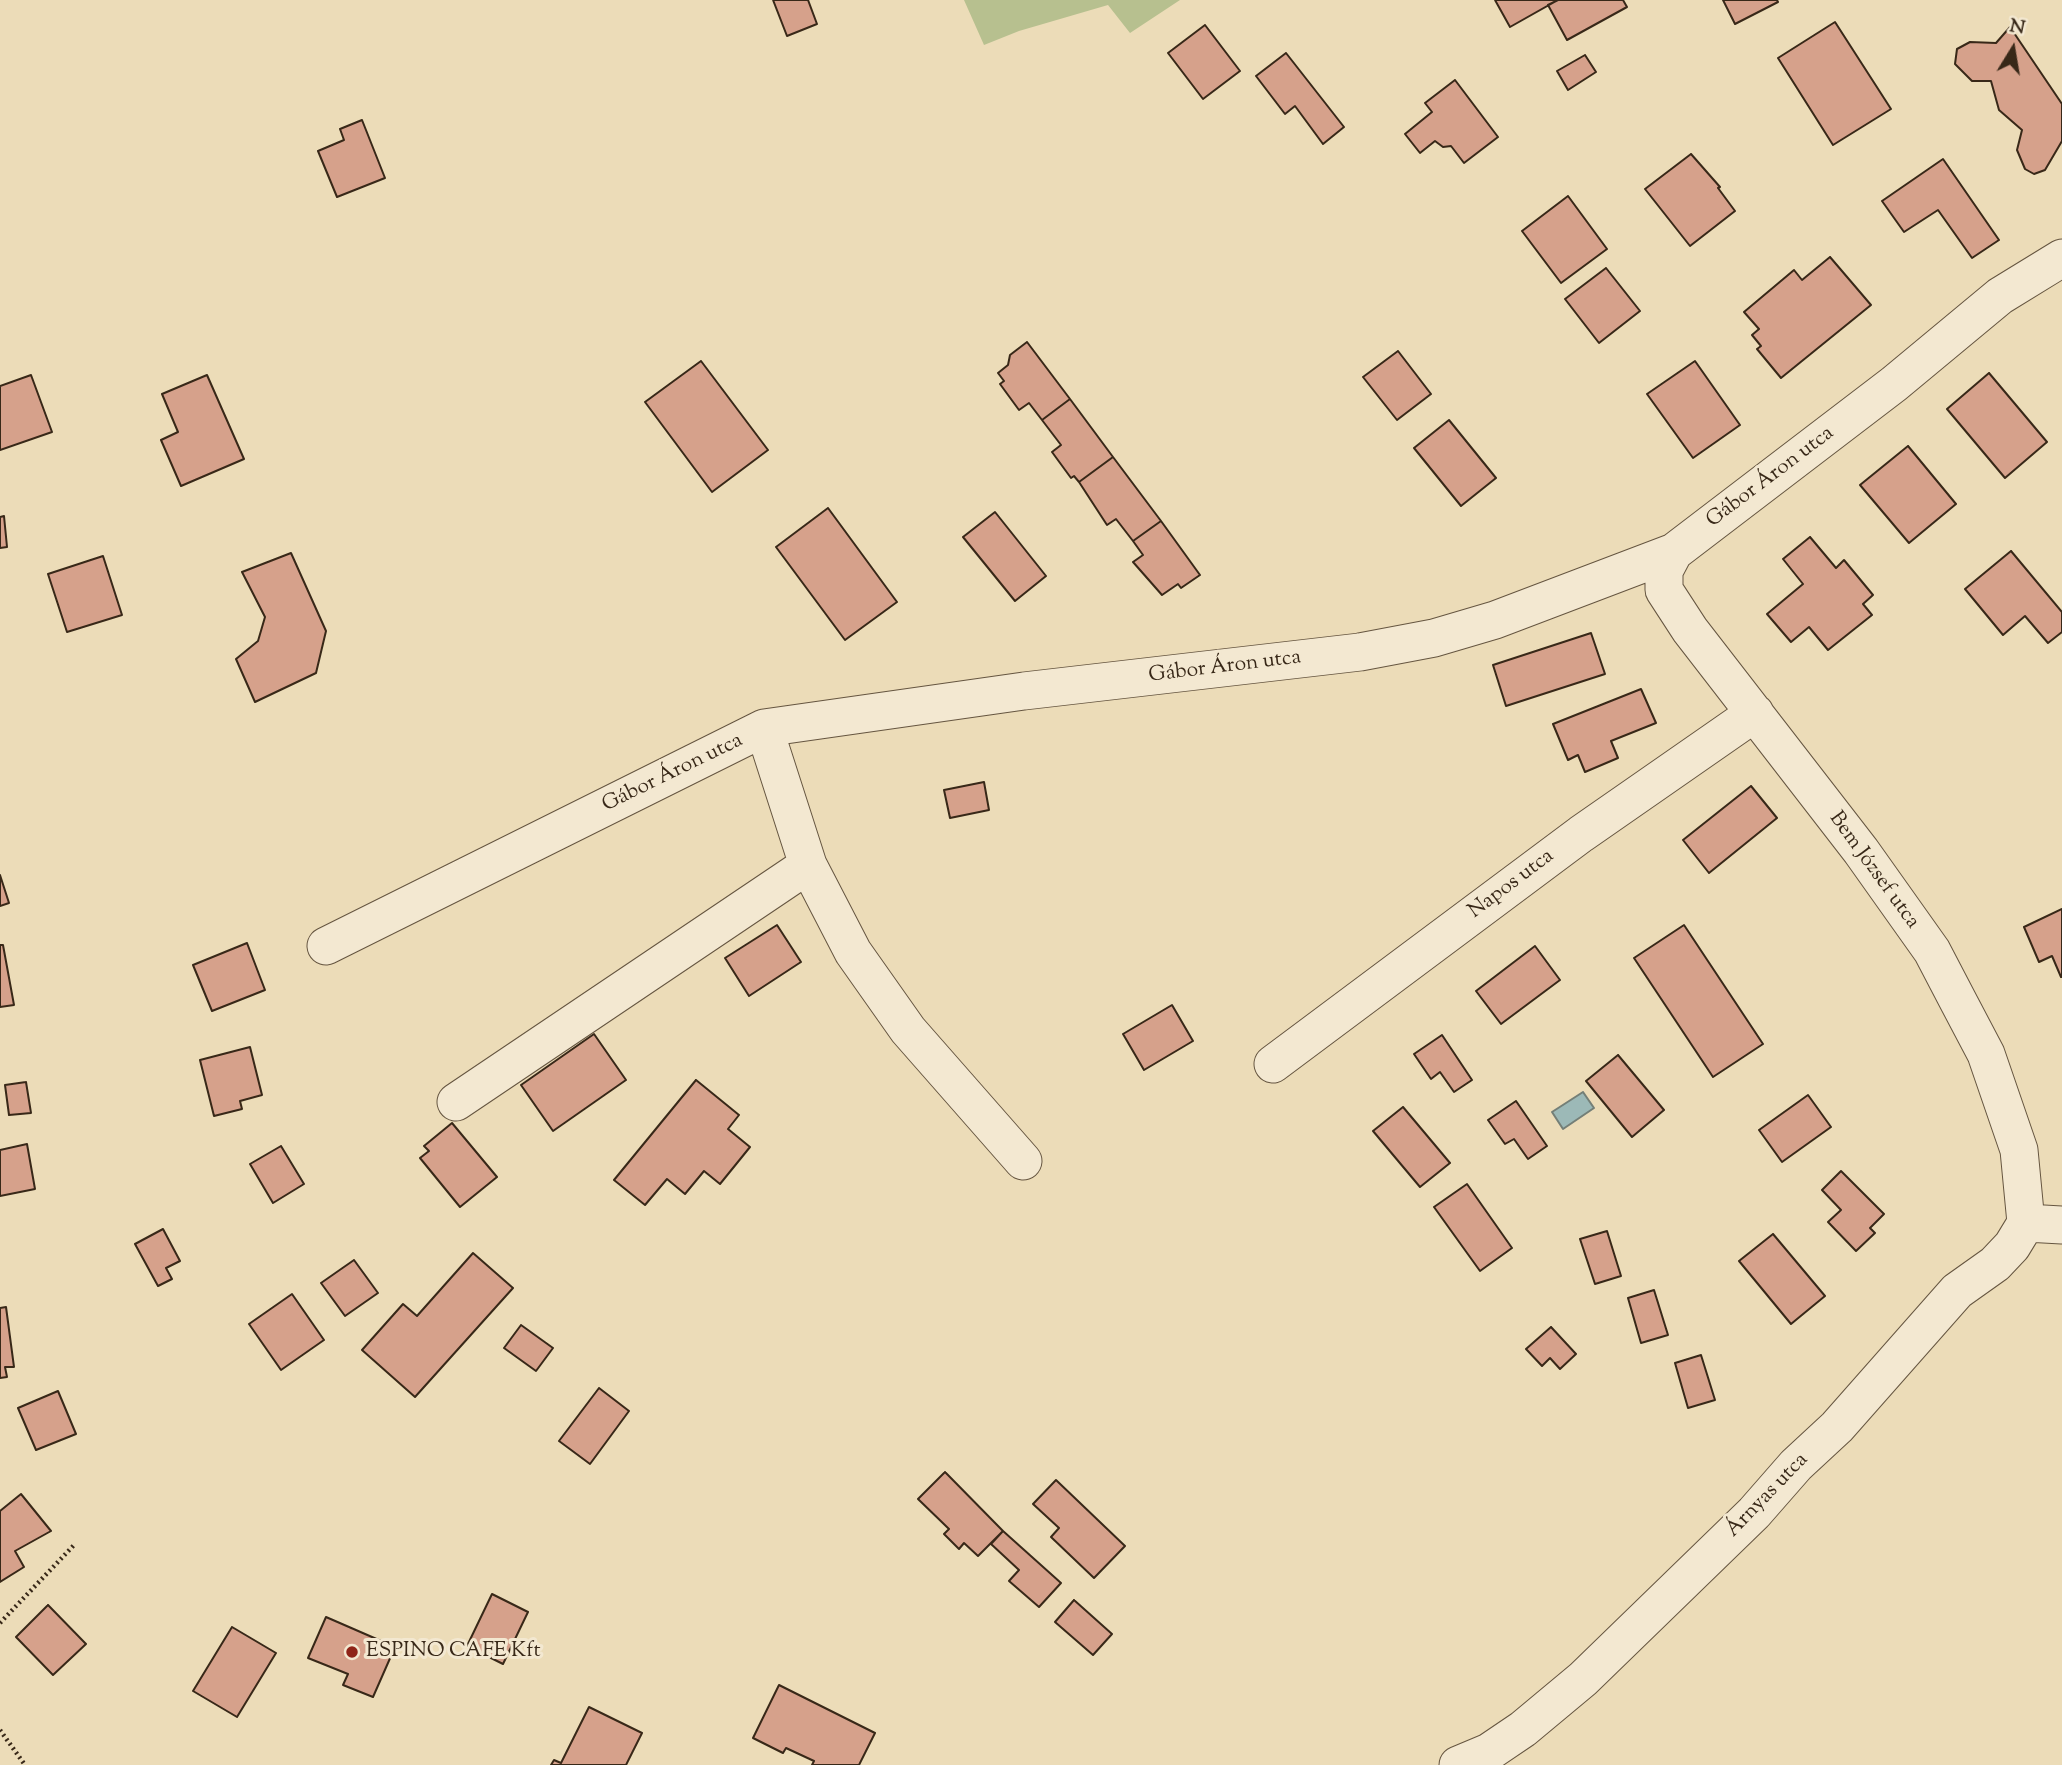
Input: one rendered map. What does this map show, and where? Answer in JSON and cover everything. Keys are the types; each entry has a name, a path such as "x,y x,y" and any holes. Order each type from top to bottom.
{"street":[{"name":"Gábor Áron utca","path":"326,946 764,728 1024,691 1360,652 1434,638 1495,620 1674,552 1894,384 2000,296 2062,258"},
{"name":"Bem József utca","path":"1674,552 1664,571 1664,590 1690,630 1861,851 1932,951 1950,985 1986,1054 2019,1150 2026,1223"},
{"name":"Napos utca","path":"1273,1063 1581,834 1755,713"},
{"path":"764,728 808,865 853,952 908,1030 1023,1161"},
{"path":"456,1102 808,865"},
{"path":"2026,1223 2062,1226"},
{"name":"Árnyas utca","path":"1458,1765 1489,1752 1523,1729 1583,1679 1754,1513 1796,1465 1837,1427 1957,1291 1995,1264 2012,1246 2026,1223"}],"path":[{"path":"0,1623 74,1545"},
{"path":"0,1730 25,1765"}],"green space":[{"path":"964,0 1180,0 1130,33 1108,5 1019,31 984,45"}],"water":[{"path":"1583,1092 1594,1108 1563,1129 1552,1112"}],"building":[{"path":"773,0 808,0 817,24 787,36"},
{"path":"1495,0 1558,0 1510,27"},
{"path":"1558,0 1623,0 1627,7 1567,40 1548,5"},
{"path":"1723,0 1777,0 1778,2 1735,24"},
{"path":"1835,22 1891,109 1833,145 1778,58"},
{"path":"1205,25 1240,71 1203,99 1168,53"},
{"path":"2010,27 2062,104 2062,141 2045,170 2034,174 2025,169 2017,150 2022,130 1999,110 1991,81 1972,81 1955,64 1957,49 1970,42 1996,43"},
{"path":"1286,53 1344,127 1323,144 1295,106 1285,114 1256,76"},
{"path":"1585,55 1596,72 1568,90 1557,71"},
{"path":"1455,80 1498,137 1464,163 1451,146 1443,147 1435,141 1420,153 1405,134 1432,112 1425,103"},
{"path":"362,120 385,178 337,197 318,151 344,140 340,129"},
{"path":"1691,154 1720,187 1718,188 1735,211 1690,246 1645,189"},
{"path":"1943,159 1999,240 1972,258 1938,210 1904,232 1882,201"},
{"path":"1568,196 1607,249 1561,283 1522,231"},
{"path":"1830,257 1871,305 1781,378 1757,349 1761,346 1752,335 1759,329 1744,312 1794,270 1802,280"},
{"path":"1606,268 1640,311 1599,343 1565,299"},
{"path":"1027,342 1070,399 1042,420 1029,403 1019,410 1000,384 1004,381 998,373 1008,365 1010,355"},
{"path":"1398,351 1431,394 1397,420 1363,377"},
{"path":"701,361 768,450 712,492 645,402"},
{"path":"1695,361 1740,425 1693,458 1647,394"},
{"path":"1989,373 2047,442 2005,478 1947,409"},
{"path":"31,375 52,432 0,450 0,386"},
{"path":"207,375 244,459 181,486 161,440 178,432 162,394"},
{"path":"1070,399 1113,457 1079,482 1074,476 1071,478 1052,452 1061,445 1042,420"},
{"path":"1449,420 1496,478 1461,506 1414,448"},
{"path":"1908,446 1956,504 1909,543 1860,485"},
{"path":"1113,457 1161,521 1133,541 1116,519 1107,525 1079,482"},
{"path":"828,508 897,602 845,640 776,547"},
{"path":"995,512 1046,576 1015,601 963,537"},
{"path":"4,516 7,547 0,548 0,517"},
{"path":"1161,521 1200,575 1181,588 1178,584 1162,595 1133,562 1143,555 1133,541"},
{"path":"1810,537 1836,568 1844,560 1873,595 1863,604 1872,615 1828,650 1809,627 1791,642 1767,614 1803,584 1783,559"},
{"path":"2011,551 2062,612 2062,632 2048,643 2025,616 2003,635 1965,589"},
{"path":"291,553 326,631 316,673 255,702 236,659 258,641 265,617 242,572"},
{"path":"103,556 122,615 67,632 48,574"},
{"path":"1591,633 1605,674 1506,706 1493,665"},
{"path":"1641,689 1656,723 1611,741 1618,758 1585,772 1578,755 1568,760 1553,724"},
{"path":"984,782 989,810 950,818 944,790"},
{"path":"1751,786 1777,818 1709,873 1683,840"},
{"path":"0,875 9,903 0,906"},
{"path":"2062,909 2061,977 2052,956 2039,962 2024,927"},
{"path":"777,925 801,962 749,996 725,958"},
{"path":"1684,925 1763,1044 1713,1077 1634,958"},
{"path":"247,943 265,990 212,1011 193,965"},
{"path":"0,945 3,945 14,1005 0,1007"},
{"path":"1535,946 1560,980 1501,1024 1476,991"},
{"path":"1172,1005 1193,1041 1144,1070 1123,1034"},
{"path":"594,1034 626,1080 553,1131 521,1085"},
{"path":"1442,1035 1472,1080 1454,1092 1440,1072 1431,1079 1414,1054"},
{"path":"250,1047 262,1095 240,1101 242,1109 214,1116 200,1060"},
{"path":"1618,1055 1664,1110 1632,1137 1586,1081"},
{"path":"696,1080 739,1115 728,1129 750,1147 720,1184 704,1171 685,1194 667,1179 645,1205 614,1180"},
{"path":"26,1082 31,1113 9,1115 5,1085"},
{"path":"1808,1095 1831,1127 1782,1162 1759,1130"},
{"path":"1516,1101 1547,1146 1528,1159 1514,1139 1505,1144 1488,1120"},
{"path":"1403,1107 1450,1163 1420,1187 1373,1131"},
{"path":"452,1123 497,1177 460,1207 420,1158 429,1151 424,1146"},
{"path":"27,1144 35,1189 0,1196 0,1150"},
{"path":"281,1146 304,1184 273,1203 250,1164"},
{"path":"1841,1171 1884,1214 1870,1228 1875,1233 1856,1251 1828,1222 1841,1210 1822,1190"},
{"path":"1467,1184 1512,1248 1480,1271 1434,1207"},
{"path":"163,1229 180,1261 166,1268 172,1279 158,1286 135,1244"},
{"path":"1607,1231 1621,1276 1595,1284 1580,1239"},
{"path":"1773,1234 1825,1296 1791,1324 1739,1261"},
{"path":"473,1253 513,1288 415,1397 362,1350 403,1304 417,1316"},
{"path":"354,1260 378,1293 345,1316 321,1283"},
{"path":"1654,1290 1668,1335 1641,1343 1628,1298"},
{"path":"292,1294 324,1340 281,1370 249,1324"},
{"path":"6,1307 14,1367 5,1367 7,1377 0,1378 0,1308"},
{"path":"521,1325 553,1348 536,1371 504,1348"},
{"path":"1551,1327 1576,1354 1560,1369 1550,1358 1542,1366 1526,1349"},
{"path":"1701,1355 1715,1400 1688,1408 1675,1363"},
{"path":"599,1388 629,1411 590,1464 559,1441"},
{"path":"58,1391 76,1434 36,1450 18,1408"},
{"path":"945,1472 1003,1531 978,1556 964,1543 959,1549 944,1534 949,1529 918,1499"},
{"path":"1056,1480 1125,1546 1094,1578 1051,1537 1059,1528 1033,1504"},
{"path":"21,1494 51,1531 15,1551 24,1567 0,1582 0,1511"},
{"path":"1003,1531 1061,1583 1039,1607 1009,1581 1019,1570 991,1544"},
{"path":"492,1594 528,1612 503,1664 467,1646"},
{"path":"1074,1600 1112,1634 1093,1655 1055,1622"},
{"path":"48,1605 86,1644 53,1675 16,1637"},
{"name":"ESPINO CAFE Kft","path":"326,1617 395,1647 373,1697 343,1685 348,1674 308,1658"},
{"path":"232,1627 276,1653 237,1717 193,1691"},
{"path":"779,1685 875,1733 859,1765 812,1765 814,1761 786,1748 783,1753 753,1738"},
{"path":"589,1707 642,1733 626,1765 551,1765 554,1760 561,1763"}],"place":[{"name":"ESPINO CAFE Kft","path":"352,1652"}]}
